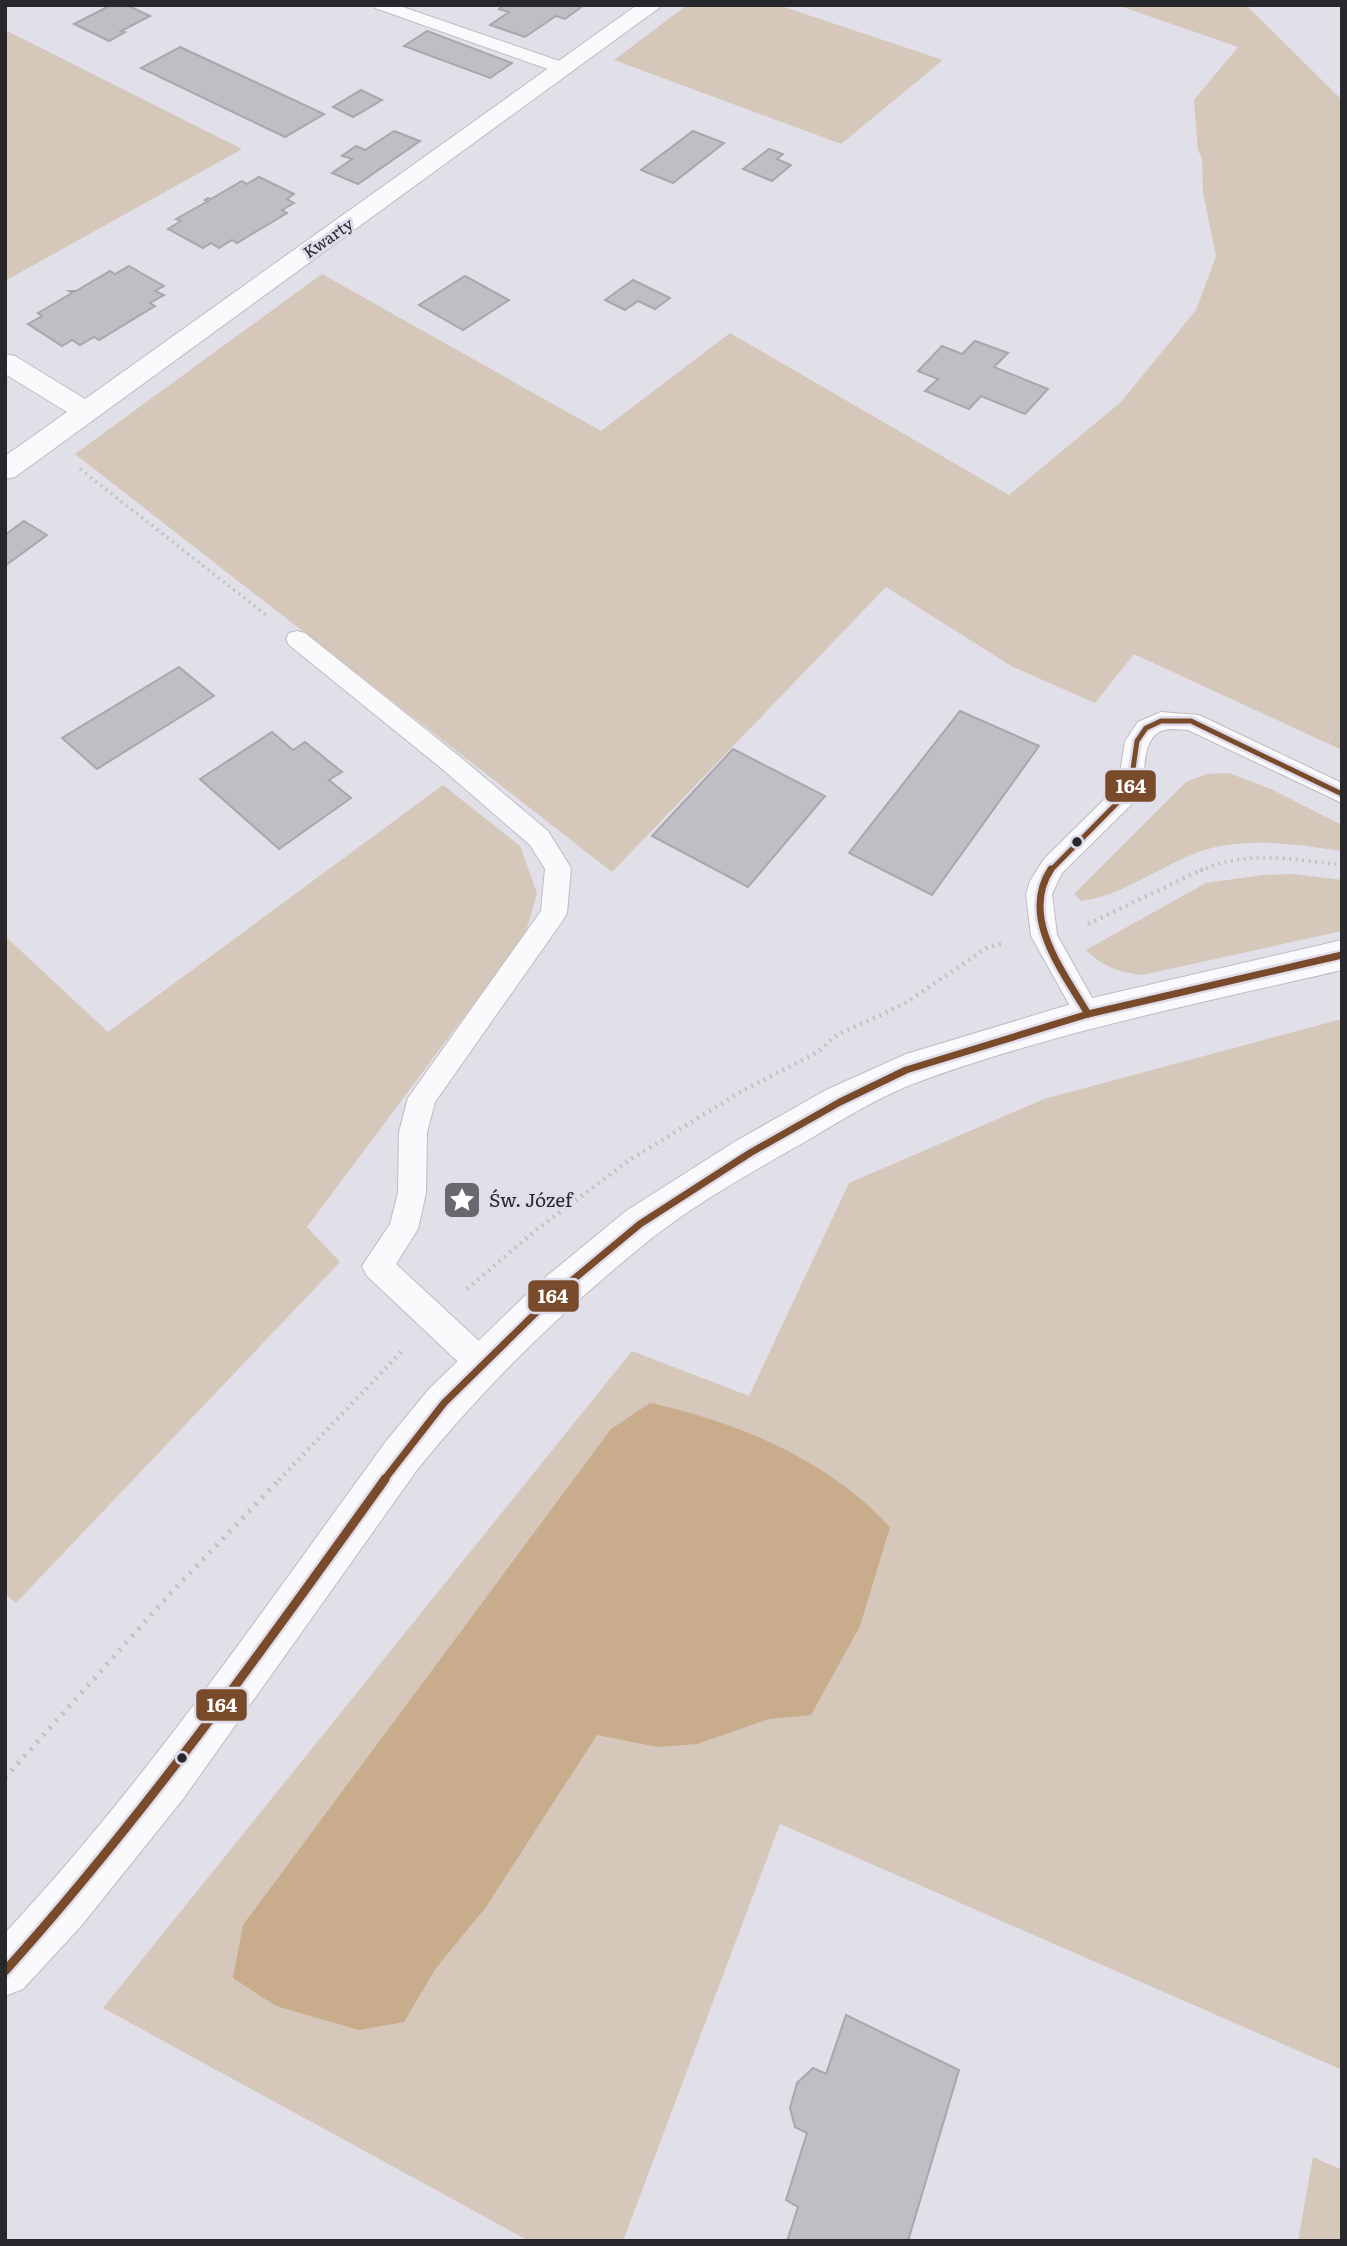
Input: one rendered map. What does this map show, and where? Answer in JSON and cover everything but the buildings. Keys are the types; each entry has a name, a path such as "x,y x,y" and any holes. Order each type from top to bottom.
{"street":[{"name":"Kwarty","path":"5,470 652,5"},
{"path":"5,362 85,411"},
{"path":"5,1970 64,1906 166,1782 402,1455 444,1403 551,1298 640,1224 750,1153 840,1102 906,1070 1087,1014 1342,955"}],"lane":[{"path":"381,5 565,69"},
{"path":"297,639 450,762 539,838 558,868 554,913 422,1098 413,1132 412,1194 403,1229 377,1266 482,1364"},
{"path":"1087,1014 1044,936 1039,894 1043,881 1053,866 1130,790 1137,741 1146,728 1161,721 1191,721 1342,794"}],"path":[{"path":"71,462 297,639"},
{"path":"1328,753 1342,722"},
{"path":"1084,925 1212,865 1236,860 1282,857 1342,865"},
{"path":"837,1035 904,1003 988,947 1006,943"}],"shaded area":[{"path":"687,5 778,5 943,60 841,144 614,60"},
{"path":"1117,5 1246,5 1342,100 1342,750 1134,654 1095,703 1013,667 886,587 612,872 75,454 322,274 601,431 730,333 1009,495 1121,402 1196,310 1216,256 1203,193 1202,159 1198,150 1194,100 1238,47"},
{"path":"5,30 242,149 5,281"},
{"path":"1229,773 1271,789 1342,825 1342,851 1266,843 1228,845 1191,855 1110,894 1081,901 1074,894 1186,782 1207,774"},
{"path":"443,785 520,846 537,893 525,935 307,1227 340,1262 16,1603 5,1594 5,936 108,1032"},
{"path":"1294,874 1342,880 1342,931 1142,975 1111,968 1086,950 1206,883 1263,875"},
{"path":"1342,1019 1342,2070 780,1824 623,2241 529,2241 103,2008 632,1351 749,1396 849,1183 1044,1099"},
{"path":"650,1403 716,1421 780,1447 839,1482 890,1527 860,1626 811,1715 769,1719 697,1744 658,1747 597,1735 486,1907 436,1968 404,2022 359,2030 276,2006 233,1978 243,1925 611,1429"},
{"path":"1313,2157 1342,2170 1342,2241 1298,2241"}],"transit line":[{"name":"164","path":"1088,1014 1048,942 1039,895 1053,866 1130,790 1137,741 1146,728 1161,721 1191,721 1342,794"},
{"name":"164","path":"5,1971 112,1848 162,1784 402,1455 444,1403 551,1298 640,1224 750,1153 840,1102 906,1070 1088,1014 1342,955"}],"place":[{"name":"Św. Józef","path":"462,1200"}]}
